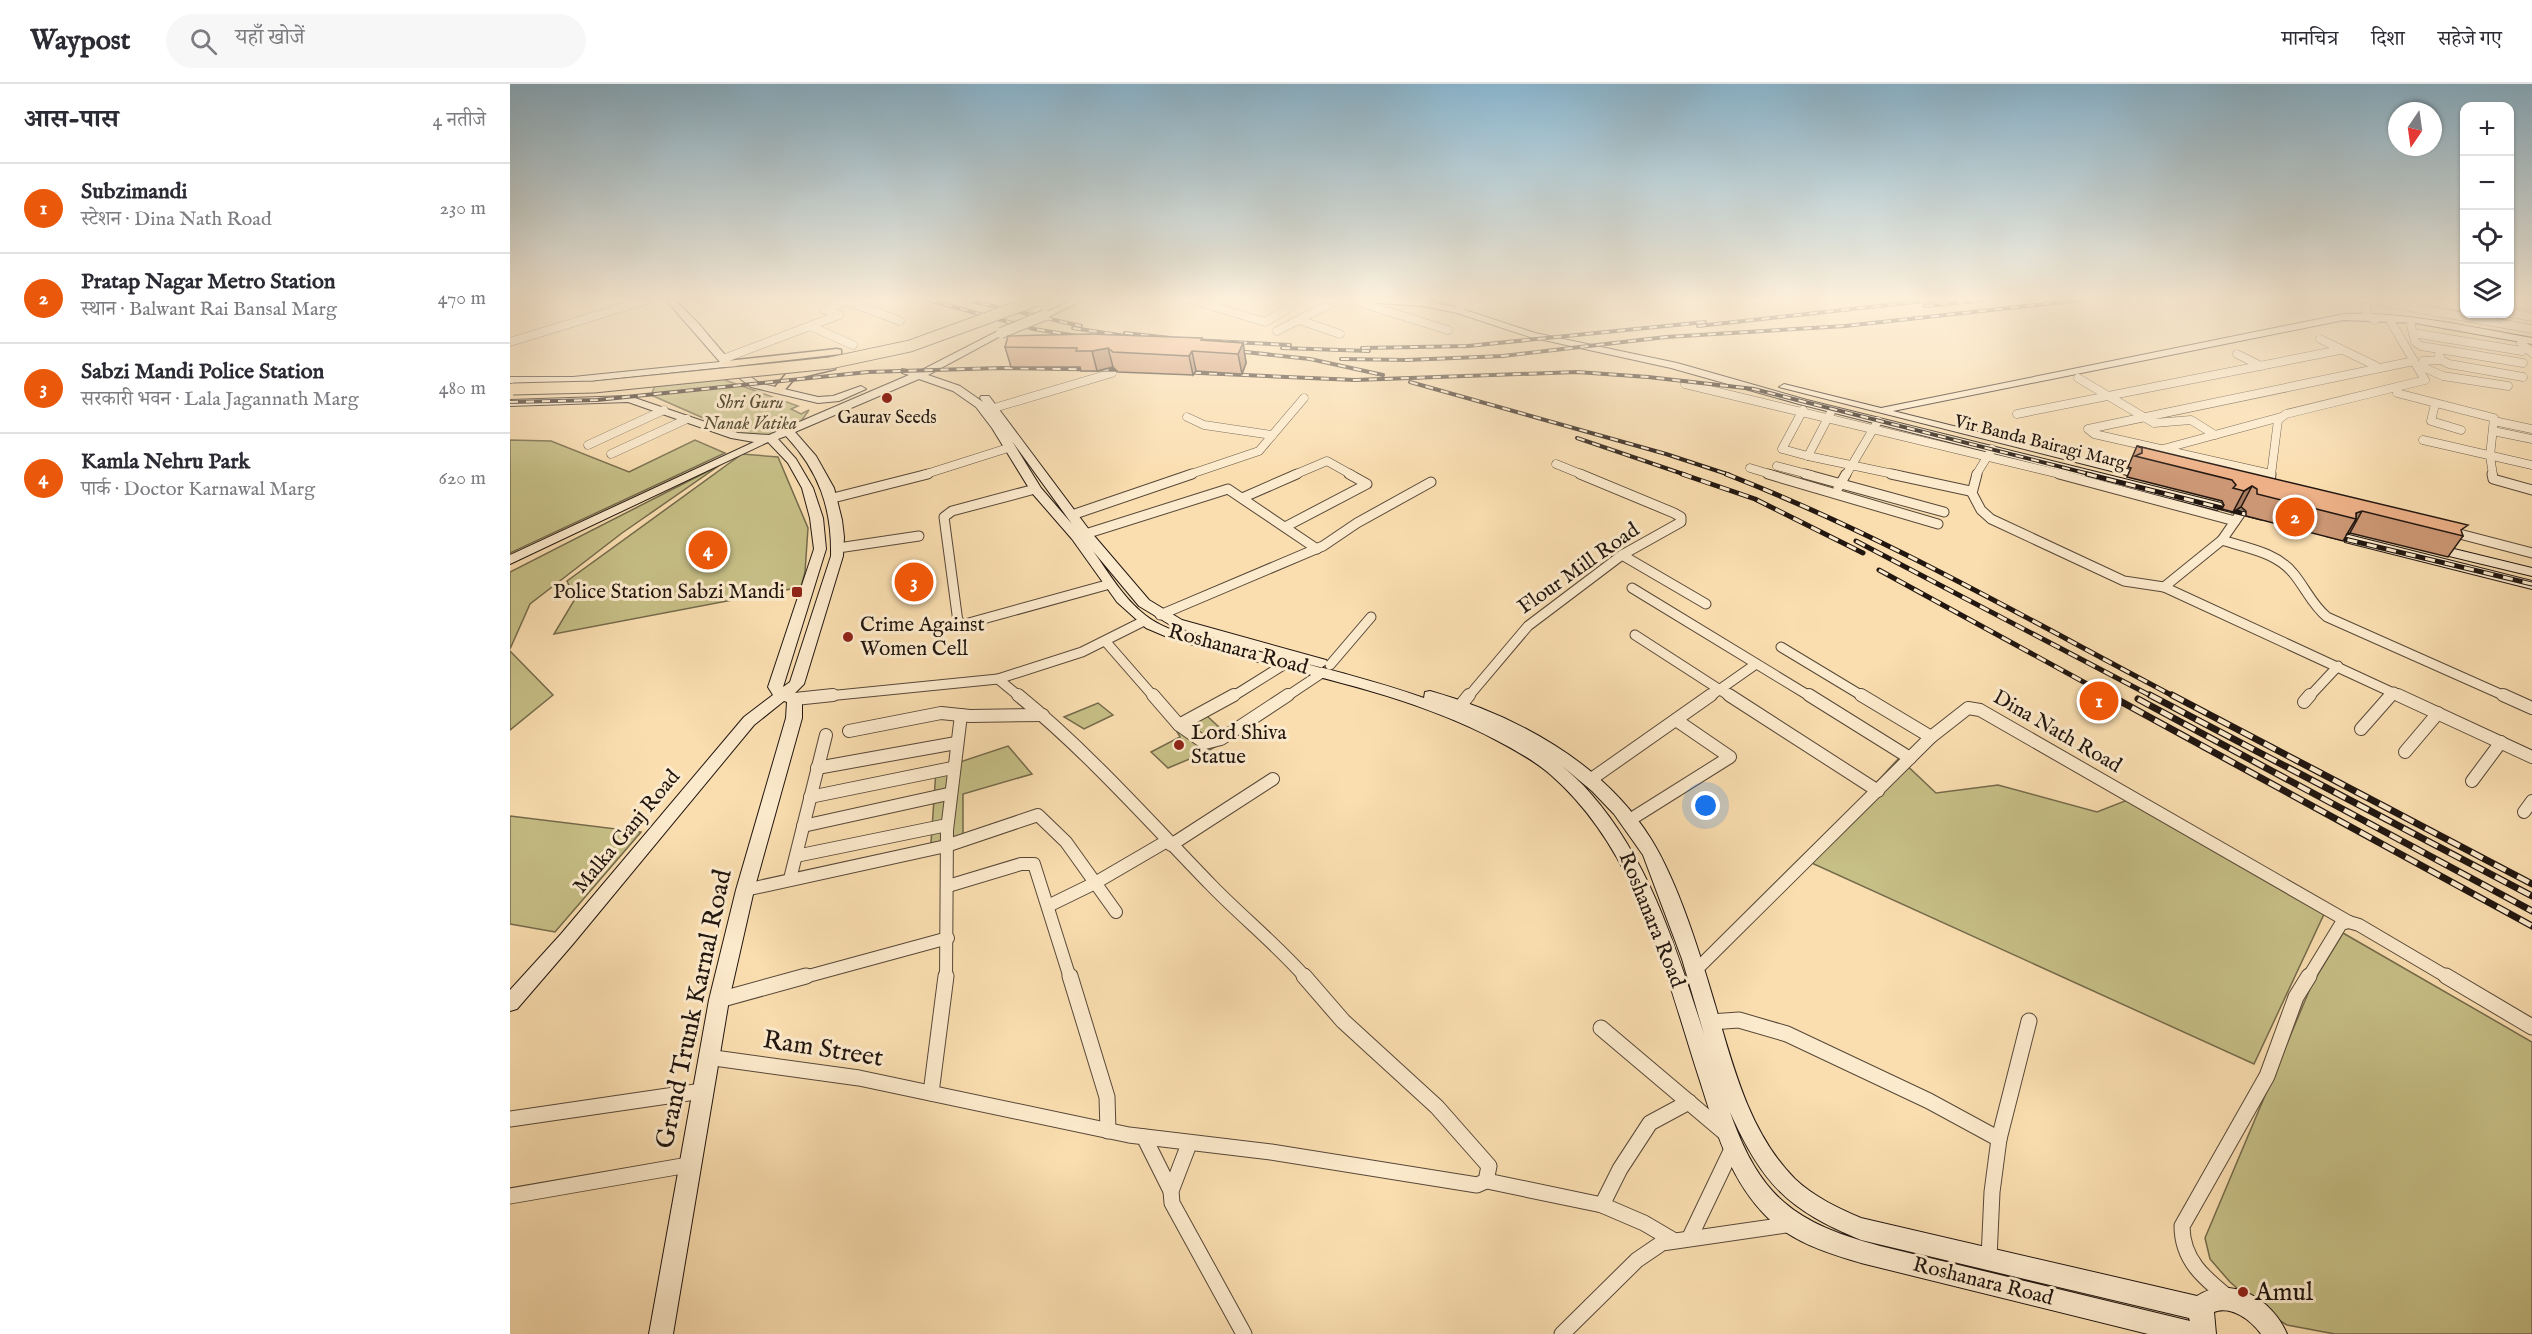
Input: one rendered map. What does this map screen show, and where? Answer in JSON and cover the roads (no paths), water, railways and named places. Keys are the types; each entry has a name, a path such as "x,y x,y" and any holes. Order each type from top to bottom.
{"main road":[{"path":"724,358 748,362 776,358"},
{"path":"510,382 600,382 822,358"},
{"path":"510,389 594,387 830,363 852,358"},
{"path":"778,391 785,380 793,374 870,358"}],"street":[{"path":"510,382 573,380 678,369 721,358"},
{"path":"640,402 645,388 678,369 721,358"},
{"path":"722,358 755,385 803,399 835,399 918,371 946,358"},
{"path":"891,388 940,358"},
{"name":"Vir Banda Bairagi Marg","path":"1642,358 1673,365 1831,413 1876,419 1990,452 2217,506"},
{"path":"1661,358 1682,362 1876,419"},
{"path":"1685,384 1803,410 1876,419 2168,358"},
{"path":"2245,358 2260,366"},
{"path":"2017,414 2298,358"},
{"path":"2355,358 2381,367 2421,372"},
{"path":"2160,449 2425,380 2412,358"},
{"path":"2494,358 2523,363"},
{"path":"2508,386 2443,376 2431,372 2423,361 2425,359 2441,360 2455,366 2523,376"},
{"path":"2271,474 2088,431 2094,426 2414,361"},
{"name":"Roshanara Road","path":"918,371 975,401 1035,489 1144,603 1152,618"},
{"name":"Roshanara Road","path":"918,371 980,395 994,408 1072,515 1110,584 1170,632 1285,664 1326,669 1453,714 1532,754 1571,783 1601,816 1633,868 1675,976 1731,1141 1742,1166 1762,1196 1793,1224 1878,1257 2196,1334"},
{"path":"994,408 1112,373"},
{"path":"584,401 610,376"},
{"path":"1898,415 2078,376 2142,417 2161,424 2191,420 2214,435"},
{"path":"510,560 746,444 771,438 891,388 912,383 949,387"},
{"path":"2494,384 2499,394"},
{"path":"2397,393 2494,418 2490,456 2494,480 2532,490"},
{"path":"1072,515 1163,486 1258,451 1304,398"},
{"path":"513,405 625,399 664,410 746,444"},
{"path":"803,399 813,411 809,422"},
{"path":"2435,404 2433,423 2462,428 2455,448"},
{"path":"588,445 664,410"},
{"path":"1803,410 1782,449 1970,491"},
{"path":"1808,456 1831,413"},
{"name":"Vir Banda Bairagi Marg","path":"1876,419 1898,415 2127,472"},
{"path":"1187,417 1204,424 1272,435"},
{"path":"2279,498 2268,496 2278,420 2281,417"},
{"path":"611,454 687,419"},
{"path":"1833,495 1853,465 1876,419"},
{"path":"2493,426 2532,429"},
{"path":"2493,426 2532,440"},
{"path":"788,431 804,446 821,470 833,498 838,544"},
{"path":"771,438 787,452 801,473 811,495 820,544 919,536"},
{"path":"2422,440 2532,465"},
{"path":"833,498 912,479 1008,448"},
{"path":"2164,587 2222,540 2237,518 1990,452 1971,483 1970,491 1982,512 1990,519 2124,581 2164,587 2532,757"},
{"path":"1242,498 1327,461 1366,484 1285,527"},
{"name":"Flour Mill Road","path":"1461,705 1518,634 1622,555 1681,522 1681,517 1556,464"},
{"path":"1777,466 1944,512"},
{"path":"1749,468 1833,495 1938,524"},
{"path":"789,697 998,679 1056,662 1106,642 1152,618 1317,549 1357,523 1431,482"},
{"path":"1035,489 952,511 944,517 958,622 965,624 1110,584"},
{"path":"1081,535 1228,489 1317,549"},
{"path":"2434,528 2532,553"},
{"path":"2349,539 2532,585"},
{"path":"2222,540 2283,563 2291,571 2313,606 2327,617 2532,708"},
{"name":"Grand Trunk Karnal Road","path":"661,1334 684,1210 688,1165 719,1000 745,890 789,742 789,697 775,687 805,600 820,544"},
{"name":"Malka Ganj Road","path":"513,995 749,721 789,697 798,684 838,544"},
{"path":"2454,553 2532,572"},
{"path":"1622,555 1706,604"},
{"path":"1632,588 1693,623 1910,759"},
{"path":"1106,642 1179,725 1201,741 1214,742 1326,669 1371,617"},
{"name":"Roshanara Road","path":"1152,618 1177,623 1326,669 1461,705 1541,743 1590,780 1628,821 1646,845 1660,874 1696,973 1737,1101 1749,1130 1782,1180 1829,1216 1861,1229 2203,1309"},
{"path":"1635,635 1878,791"},
{"path":"1781,647 1931,737"},
{"path":"1179,725 1210,710 1285,664"},
{"path":"1590,780 1756,664"},
{"path":"2304,702 2338,666"},
{"path":"998,679 1043,715 1226,901 1278,946 1343,1021 1437,1107 1489,1166 1490,1176 1487,1181"},
{"path":"2361,729 2394,692"},
{"name":"Dina Nath Road","path":"1696,973 1931,737 1963,710 1980,710 2532,1027"},
{"path":"849,731 941,713 1043,715"},
{"path":"2405,752 2438,713"},
{"path":"931,1093 937,1062 948,938 946,846 948,794 961,715"},
{"path":"1628,821 1730,757 1676,720"},
{"path":"790,879 826,735"},
{"path":"2472,781 2501,742"},
{"path":"818,768 956,743"},
{"path":"810,797 952,768"},
{"path":"1048,906 1095,884 1169,843 1273,778"},
{"path":"803,826 948,794"},
{"path":"2524,812 2532,801"},
{"path":"745,890 946,846 1040,815 1056,829 1116,912"},
{"path":"796,856 947,825"},
{"path":"948,886 1028,863 1036,869 1107,1097 1108,1131"},
{"path":"2276,1334 2254,1308 2229,1298 2191,1266 2183,1249 2182,1226 2267,1076 2296,997 2341,924 2349,922"},
{"path":"719,1000 948,938"},
{"path":"1675,976 1696,973"},
{"path":"1710,1022 1723,1019 1739,1020 1787,1034 1929,1101 1999,1139"},
{"path":"1989,1258 1992,1192 1999,1139 2029,1021"},
{"path":"1601,1028 1689,1102 1731,1141 1690,1237"},
{"name":"Ram Street","path":"707,1057 853,1075 931,1093 1017,1108 1108,1131 1144,1137 1269,1152 1477,1185 1487,1181 1602,1205 1644,1223 1673,1240"},
{"path":"510,1119 702,1091"},
{"path":"1602,1205 1620,1169 1650,1124 1689,1102"},
{"path":"1144,1137 1171,1191 1172,1203 1244,1334"},
{"path":"1171,1191 1189,1144"},
{"path":"510,1196 688,1165"},
{"path":"1562,1334 1647,1250 1673,1240 1793,1224"},
{"path":"2204,1334 2201,1319 2203,1309 2216,1298 2229,1298"}],"railway":[{"path":"1304,358 1383,375"},
{"path":"1341,359 1446,358"},
{"path":"510,402 597,400 868,372 1001,368 1132,370"},
{"path":"1177,372 1355,380 1577,372 1648,377 1754,389 2093,475"},
{"path":"1410,382 1666,454 1730,475"},
{"path":"1577,438 1686,475"},
{"path":"1682,474 1755,499 1863,553"},
{"path":"1726,474 1841,523 1897,550 2175,697"},
{"path":"2087,474 2261,518"},
{"path":"2328,535 2532,584"},
{"path":"1856,541 2153,697"},
{"path":"1879,570 2111,697"},
{"path":"2109,695 2532,926"},
{"path":"2150,695 2532,896"},
{"path":"2172,695 2532,884"},
{"path":"2138,699 2532,911"}],"place":[{"name":"Gaurav Seeds","path":"887,398"},
{"name":"Pratap Nagar Metro Station","path":"2295,517"},
{"name":"Kamla Nehru Park","path":"708,550"},
{"name":"Sabzi Mandi Police Station","path":"914,582"},
{"name":"Police Station Sabzi Mandi","path":"797,592"},
{"name":"Crime Against Women Cell","path":"848,637"},
{"name":"Subzimandi","path":"2099,701"},
{"name":"Lord Shiva Statue","path":"1179,745"},
{"name":"Amul","path":"2243,1292"}],"park label":[{"name":"Shri Guru Nanak Vatika","path":"750,413"}]}
